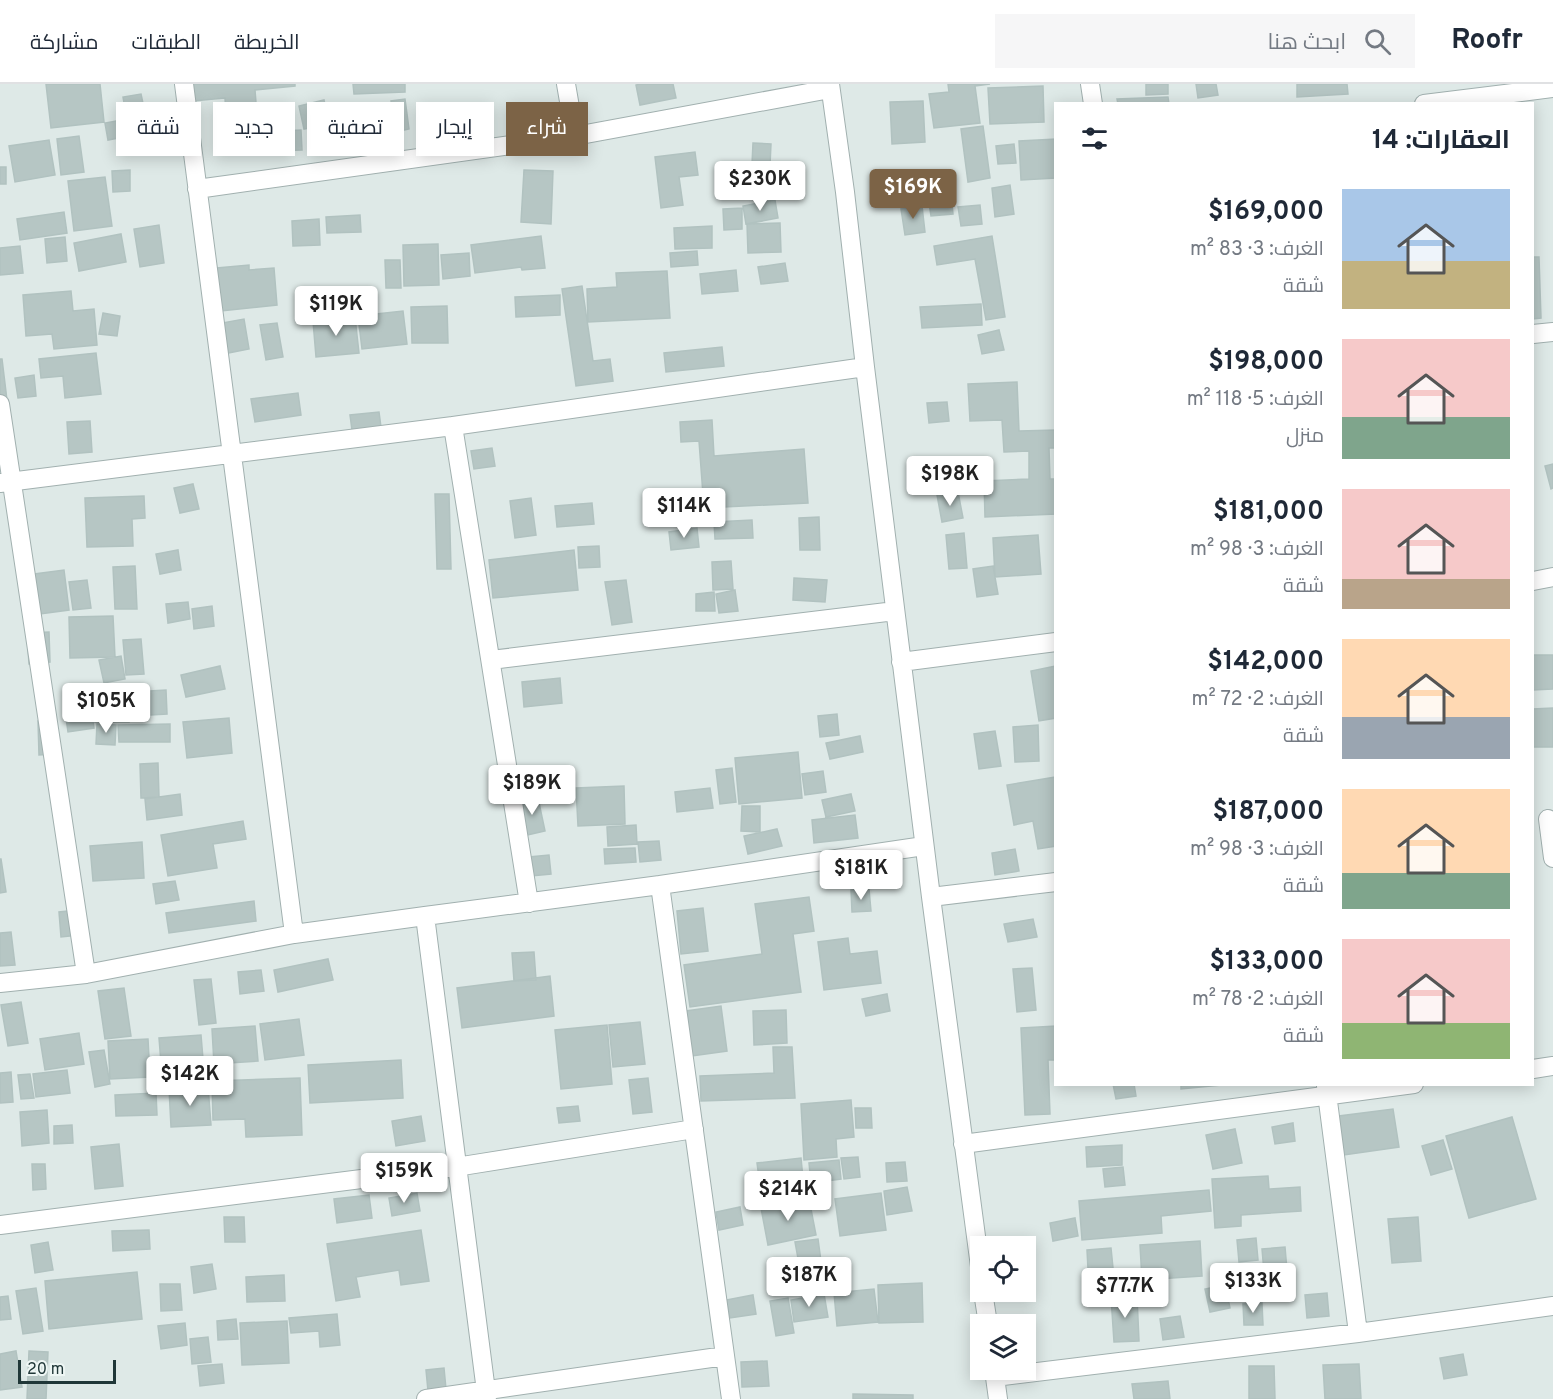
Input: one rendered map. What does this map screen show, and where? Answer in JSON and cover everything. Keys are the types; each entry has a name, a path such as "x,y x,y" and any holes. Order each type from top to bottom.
{"street":[{"path":"184,84 294,934"},
{"path":"566,84 569,102"},
{"path":"1090,84 1093,102"},
{"path":"588,133 830,86 930,897 976,1236"},
{"path":"1445,102 1553,88"},
{"path":"197,189 506,146"},
{"path":"1534,334 1553,332"},
{"path":"6,482 453,426 865,367"},
{"path":"0,404 6,482 86,974"},
{"path":"453,426 529,903"},
{"path":"1534,580 1553,577"},
{"path":"491,660 895,611"},
{"path":"902,662 1054,642"},
{"path":"1545,819 1553,858"},
{"path":"0,983 86,974 294,934 660,885 924,846"},
{"path":"930,897 1054,882"},
{"path":"660,885 731,1399"},
{"path":"424,916 486,1395"},
{"path":"1534,1069 1553,1066"},
{"path":"963,1144 1327,1090 1385,1086"},
{"path":"1327,1090 1358,1334"},
{"path":"0,1225 456,1167 694,1129"},
{"path":"1036,1369 1358,1334 1553,1306"},
{"path":"426,1399 486,1395 725,1356"},
{"path":"996,1380 998,1399"}],"building":[{"path":"46,84 100,84 104,122 51,128"},
{"path":"192,84 295,84 295,86 255,90 256,102 225,102 225,98 193,101"},
{"path":"353,84 405,84 405,92 354,94"},
{"path":"673,84 676,98 640,105 636,85"},
{"path":"948,84 990,84 975,86 980,123 934,128 929,94 949,92"},
{"path":"1146,84 1168,84 1168,94 1146,95"},
{"path":"1196,84 1216,84 1218,95 1198,98"},
{"path":"1297,84 1347,84 1348,94 1297,97"},
{"path":"1043,86 1044,122 990,124 988,88"},
{"path":"141,94 143,102 124,102 123,97"},
{"path":"1168,97 1169,102 1118,102 1117,99"},
{"path":"405,99 409,129 404,130 404,102 391,101"},
{"path":"923,101 925,142 892,144 890,102"},
{"path":"307,104 307,128 304,129 299,106"},
{"path":"116,121 116,138 108,140 105,123"},
{"path":"983,126 990,178 968,182 961,129"},
{"path":"295,130 301,130 302,150 295,150"},
{"path":"79,136 84,172 61,175 57,139"},
{"path":"1054,139 1054,178 1021,180 1019,141"},
{"path":"49,140 55,175 15,182 9,146"},
{"path":"753,143 771,144 770,165 752,164"},
{"path":"1014,144 1016,163 998,164 996,146"},
{"path":"695,152 698,175 679,177 683,205 661,208 655,157"},
{"path":"0,167 6,167 6,184 0,184"},
{"path":"130,170 130,191 113,192 112,171"},
{"path":"524,170 553,171 551,224 521,222"},
{"path":"105,177 112,226 74,231 68,181"},
{"path":"1010,185 1014,214 995,217 992,188"},
{"path":"951,194 953,214 931,216 928,196"},
{"path":"775,200 778,218 746,224 743,206"},
{"path":"980,205 982,224 961,226 958,207"},
{"path":"922,206 925,232 905,235 901,209"},
{"path":"742,208 742,229 724,230 723,209"},
{"path":"64,212 67,233 20,240 17,219"},
{"path":"360,215 361,232 327,233 326,217"},
{"path":"319,219 320,245 293,246 292,221"},
{"path":"780,223 781,252 748,253 747,224"},
{"path":"159,225 164,263 140,267 134,229"},
{"path":"712,226 712,248 675,249 674,228"},
{"path":"121,234 126,262 79,271 74,243"},
{"path":"541,236 545,268 522,270 521,267 475,273 471,245"},
{"path":"992,236 1005,317 986,320 975,259 937,265 934,246"},
{"path":"65,237 67,261 47,263 45,239"},
{"path":"438,244 439,285 404,286 403,245"},
{"path":"20,246 23,273 0,275 0,248"},
{"path":"697,251 698,265 671,267 670,253"},
{"path":"469,253 470,276 443,279 441,255"},
{"path":"1534,257 1539,257 1541,318 1534,319"},
{"path":"385,260 400,260 401,288 386,288"},
{"path":"785,263 788,281 761,284 758,267"},
{"path":"249,265 249,270 274,268 277,305 221,311 217,268"},
{"path":"736,270 738,291 702,294 700,274"},
{"path":"667,271 670,318 588,322 587,289 617,287 616,273"},
{"path":"582,286 593,361 610,359 613,381 576,386 562,289"},
{"path":"71,291 73,311 94,309 97,345 54,349 52,334 26,336 23,295"},
{"path":"560,295 560,315 516,317 515,297"},
{"path":"981,304 982,325 922,328 920,307"},
{"path":"447,306 448,343 412,343 411,307"},
{"path":"403,311 407,344 362,349 358,316"},
{"path":"103,313 120,316 117,336 99,334"},
{"path":"355,317 359,353 316,357 313,321"},
{"path":"244,319 249,349 228,353 222,323"},
{"path":"277,323 283,357 266,360 260,325"},
{"path":"999,330 1004,350 982,354 978,335"},
{"path":"722,347 724,366 666,372 664,353"},
{"path":"96,353 101,394 65,398 63,376 41,378 39,359"},
{"path":"0,359 2,359 7,400 0,401"},
{"path":"34,375 36,396 18,398 15,378"},
{"path":"1017,382 1019,431 1054,430 1054,448 1049,448 1050,479 1054,479 1054,514 985,517 984,481 1029,479 1029,451 1004,452 1002,420 970,421 968,384"},
{"path":"298,393 301,415 255,422 251,399"},
{"path":"947,402 949,421 929,423 927,403"},
{"path":"379,412 381,427 352,430 350,415"},
{"path":"712,420 714,456 804,449 808,503 704,508 699,441 681,442 680,422"},
{"path":"90,421 92,452 69,454 67,422"},
{"path":"492,448 495,466 474,469 471,451"},
{"path":"1553,464 1553,488 1551,489 1545,466"},
{"path":"193,484 199,509 180,513 174,488"},
{"path":"958,492 963,518 942,522 937,495"},
{"path":"435,494 449,494 451,569 437,569"},
{"path":"144,496 145,518 132,519 133,546 87,547 85,498"},
{"path":"531,498 536,535 515,538 510,501"},
{"path":"592,503 594,524 557,527 555,506"},
{"path":"819,517 820,550 800,550 799,518"},
{"path":"752,520 753,538 715,539 714,522"},
{"path":"697,528 699,547 671,550 669,532"},
{"path":"964,533 967,568 949,569 946,535"},
{"path":"1038,535 1041,574 995,577 993,538"},
{"path":"599,546 600,567 579,568 578,547"},
{"path":"178,550 181,570 160,574 156,554"},
{"path":"574,550 578,590 493,598 489,560"},
{"path":"731,561 733,589 713,590 712,562"},
{"path":"135,566 137,609 115,609 113,567"},
{"path":"993,566 998,594 977,597 973,569"},
{"path":"64,570 69,610 25,616 19,576"},
{"path":"794,578 827,580 825,602 793,600"},
{"path":"87,580 91,608 73,610 69,582"},
{"path":"626,580 632,622 612,625 605,582"},
{"path":"735,590 738,611 719,613 716,594"},
{"path":"714,592 715,611 696,611 696,594"},
{"path":"188,602 190,619 168,623 166,604"},
{"path":"212,606 214,626 194,629 192,609"},
{"path":"113,616 115,657 70,658 69,617"},
{"path":"49,632 50,662 29,664 27,633"},
{"path":"141,639 144,674 126,675 123,640"},
{"path":"1534,655 1553,655 1553,689 1534,690"},
{"path":"121,656 125,679 104,683 99,660"},
{"path":"220,666 225,689 186,697 181,675"},
{"path":"1054,666 1054,718 1039,721 1031,671"},
{"path":"560,678 562,703 524,707 522,682"},
{"path":"95,688 129,688 129,722 95,722"},
{"path":"166,690 167,714 133,716 132,692"},
{"path":"91,708 94,728 68,732 65,711"},
{"path":"1553,708 1553,747 1534,747 1534,709"},
{"path":"837,714 839,735 820,737 818,716"},
{"path":"229,718 232,753 187,758 183,722"},
{"path":"54,720 55,754 39,755 38,721"},
{"path":"97,724 116,725 115,745 96,744"},
{"path":"170,724 170,742 119,742 118,725"},
{"path":"1038,725 1039,761 1015,762 1013,727"},
{"path":"995,731 1001,766 979,769 974,734"},
{"path":"860,736 863,752 830,759 826,743"},
{"path":"798,752 802,798 739,804 735,758"},
{"path":"158,763 159,797 141,798 140,764"},
{"path":"732,768 736,802 720,804 716,770"},
{"path":"823,771 826,792 805,795 802,774"},
{"path":"1054,777 1054,846 1038,849 1033,821 1014,825 1007,785"},
{"path":"624,786 625,824 578,826 576,788"},
{"path":"710,788 713,808 677,812 675,792"},
{"path":"180,794 182,815 147,820 145,799"},
{"path":"851,794 855,811 826,817 822,800"},
{"path":"538,798 545,831 527,835 519,802"},
{"path":"742,806 760,806 760,832 741,831"},
{"path":"855,815 858,838 814,843 812,820"},
{"path":"243,821 246,839 213,844 217,868 168,876 161,835"},
{"path":"636,825 637,844 608,846 607,827"},
{"path":"777,829 782,846 748,854 744,836"},
{"path":"659,841 661,860 640,862 638,842"},
{"path":"142,842 144,878 93,881 90,846"},
{"path":"635,848 636,862 605,864 604,849"},
{"path":"1015,849 1019,871 995,875 992,853"},
{"path":"549,855 551,874 531,876 529,857"},
{"path":"0,859 6,892 0,893"},
{"path":"175,881 179,900 156,904 153,884"},
{"path":"869,889 871,911 852,912 851,890"},
{"path":"809,897 814,931 793,934 801,992 690,1007 684,965 762,954 755,904"},
{"path":"254,901 256,921 169,933 166,913"},
{"path":"703,908 708,951 681,954 677,911"},
{"path":"77,910 79,935 61,937 59,912"},
{"path":"1033,919 1037,937 1008,942 1004,924"},
{"path":"11,932 15,965 0,966 0,933"},
{"path":"848,938 850,954 877,951 881,983 824,990 818,942"},
{"path":"534,952 536,980 514,981 512,953"},
{"path":"328,959 333,980 278,992 274,970"},
{"path":"1032,968 1036,1010 1017,1012 1013,969"},
{"path":"261,970 264,991 240,994 238,972"},
{"path":"550,976 554,1016 462,1028 457,988"},
{"path":"211,979 216,1023 199,1025 194,980"},
{"path":"124,988 131,1036 105,1039 98,991"},
{"path":"887,994 890,1011 866,1016 862,999"},
{"path":"21,1002 28,1043 8,1046 1,1005"},
{"path":"721,1006 727,1051 692,1056 686,1011"},
{"path":"786,1010 787,1043 754,1045 753,1011"},
{"path":"299,1019 304,1055 265,1060 260,1024"},
{"path":"640,1022 645,1064 613,1067 609,1025"},
{"path":"607,1025 612,1084 561,1089 555,1030"},
{"path":"255,1026 258,1061 214,1064 212,1029"},
{"path":"1054,1026 1054,1060 1048,1060 1050,1114 1025,1115 1021,1028"},
{"path":"79,1033 84,1064 45,1070 40,1039"},
{"path":"201,1035 203,1059 161,1063 159,1038"},
{"path":"148,1039 150,1077 110,1079 108,1041"},
{"path":"773,1047 792,1047 795,1098 701,1101 700,1076 774,1073"},
{"path":"104,1050 110,1084 95,1087 89,1052"},
{"path":"401,1060 403,1098 310,1103 308,1065"},
{"path":"67,1070 70,1093 36,1097 33,1074"},
{"path":"11,1072 13,1102 0,1103 0,1073"},
{"path":"30,1074 34,1098 21,1099 18,1075"},
{"path":"300,1078 302,1135 246,1137 245,1119 213,1120 212,1081"},
{"path":"648,1078 652,1112 633,1114 629,1080"},
{"path":"208,1086 211,1125 171,1127 169,1088"},
{"path":"1113,1086 1134,1086 1136,1096 1116,1099"},
{"path":"1181,1086 1211,1086 1181,1089"},
{"path":"156,1093 157,1115 116,1116 115,1095"},
{"path":"851,1100 854,1137 836,1139 837,1157 804,1160 801,1104"},
{"path":"578,1106 580,1121 559,1123 557,1108"},
{"path":"855,1108 871,1108 872,1128 856,1128"},
{"path":"1393,1109 1399,1147 1344,1155 1339,1116"},
{"path":"47,1110 49,1143 22,1146 20,1112"},
{"path":"421,1116 425,1141 396,1146 392,1121"},
{"path":"1512,1117 1536,1199 1469,1218 1446,1136"},
{"path":"1293,1123 1295,1141 1275,1144 1272,1127"},
{"path":"72,1125 73,1143 54,1144 54,1126"},
{"path":"1235,1129 1242,1163 1213,1169 1206,1135"},
{"path":"1443,1140 1452,1169 1431,1175 1422,1146"},
{"path":"119,1144 123,1186 95,1189 91,1147"},
{"path":"1122,1145 1122,1165 1087,1167 1086,1147"},
{"path":"858,1157 860,1177 844,1179 841,1158"},
{"path":"801,1158 804,1189 761,1193 757,1163"},
{"path":"839,1160 841,1179 811,1183 809,1163"},
{"path":"905,1162 907,1181 887,1182 886,1163"},
{"path":"32,1164 45,1164 46,1189 33,1190"},
{"path":"1123,1167 1125,1185 1105,1187 1103,1169"},
{"path":"1268,1176 1269,1189 1300,1187 1301,1211 1241,1215 1241,1226 1215,1228 1212,1179"},
{"path":"907,1187 912,1211 887,1215 884,1191"},
{"path":"1209,1190 1211,1211 1161,1216 1162,1233 1082,1240 1079,1201"},
{"path":"417,1193 420,1211 392,1216 389,1198"},
{"path":"881,1193 886,1230 840,1236 835,1199"},
{"path":"369,1195 372,1218 337,1223 334,1199"},
{"path":"809,1199 816,1235 768,1245 761,1208"},
{"path":"740,1207 743,1225 719,1230 716,1212"},
{"path":"224,1217 244,1217 245,1242 225,1242"},
{"path":"1418,1217 1421,1261 1392,1263 1388,1219"},
{"path":"1075,1218 1078,1236 1053,1241 1050,1223"},
{"path":"149,1230 150,1249 113,1251 112,1231"},
{"path":"421,1230 429,1281 401,1285 399,1270 356,1277 360,1297 336,1301 327,1244"},
{"path":"1256,1238 1258,1260 1239,1262 1237,1240"},
{"path":"818,1239 821,1261 799,1264 795,1242"},
{"path":"1200,1241 1202,1276 1142,1280 1140,1245"},
{"path":"48,1242 53,1270 35,1273 31,1245"},
{"path":"1285,1247 1287,1270 1264,1272 1262,1249"},
{"path":"1111,1248 1113,1268 1088,1269 1087,1250"},
{"path":"212,1264 216,1289 194,1293 191,1267"},
{"path":"820,1265 820,1285 770,1287 769,1267"},
{"path":"137,1272 142,1319 49,1329 45,1281"},
{"path":"284,1275 285,1301 247,1302 246,1277"},
{"path":"922,1283 923,1322 879,1323 878,1285"},
{"path":"160,1284 180,1284 182,1310 161,1311"},
{"path":"1225,1285 1230,1308 1210,1312 1205,1289"},
{"path":"36,1288 43,1331 23,1334 16,1291"},
{"path":"874,1289 878,1322 837,1326 834,1293"},
{"path":"1327,1293 1329,1316 1307,1318 1305,1295"},
{"path":"824,1294 828,1317 794,1322 791,1300"},
{"path":"753,1295 756,1314 730,1318 726,1300"},
{"path":"8,1296 11,1319 0,1320 0,1297"},
{"path":"1137,1296 1139,1341 1114,1342 1111,1297"},
{"path":"788,1298 794,1333 776,1336 770,1301"},
{"path":"1262,1303 1263,1325 1244,1325 1243,1304"},
{"path":"337,1314 340,1345 320,1347 319,1331 291,1333 289,1318"},
{"path":"1180,1316 1184,1337 1163,1340 1160,1319"},
{"path":"236,1319 238,1339 218,1340 217,1321"},
{"path":"287,1321 289,1363 242,1365 240,1323"},
{"path":"185,1323 187,1345 161,1349 158,1326"},
{"path":"208,1337 211,1362 192,1364 190,1339"},
{"path":"16,1351 22,1387 0,1390 0,1354"},
{"path":"29,1351 48,1352 46,1399 27,1399"},
{"path":"1463,1354 1467,1375 1444,1379 1440,1358"},
{"path":"767,1361 769,1386 742,1387 741,1362"},
{"path":"222,1364 224,1383 200,1386 198,1366"},
{"path":"1359,1364 1361,1399 1325,1399 1323,1365"},
{"path":"1249,1366 1274,1366 1275,1399 1249,1399"},
{"path":"444,1368 446,1389 428,1391 426,1370"},
{"path":"1168,1381 1170,1399 1134,1399 1132,1384"},
{"path":"853,1394 913,1395 913,1399 853,1399"}]}
